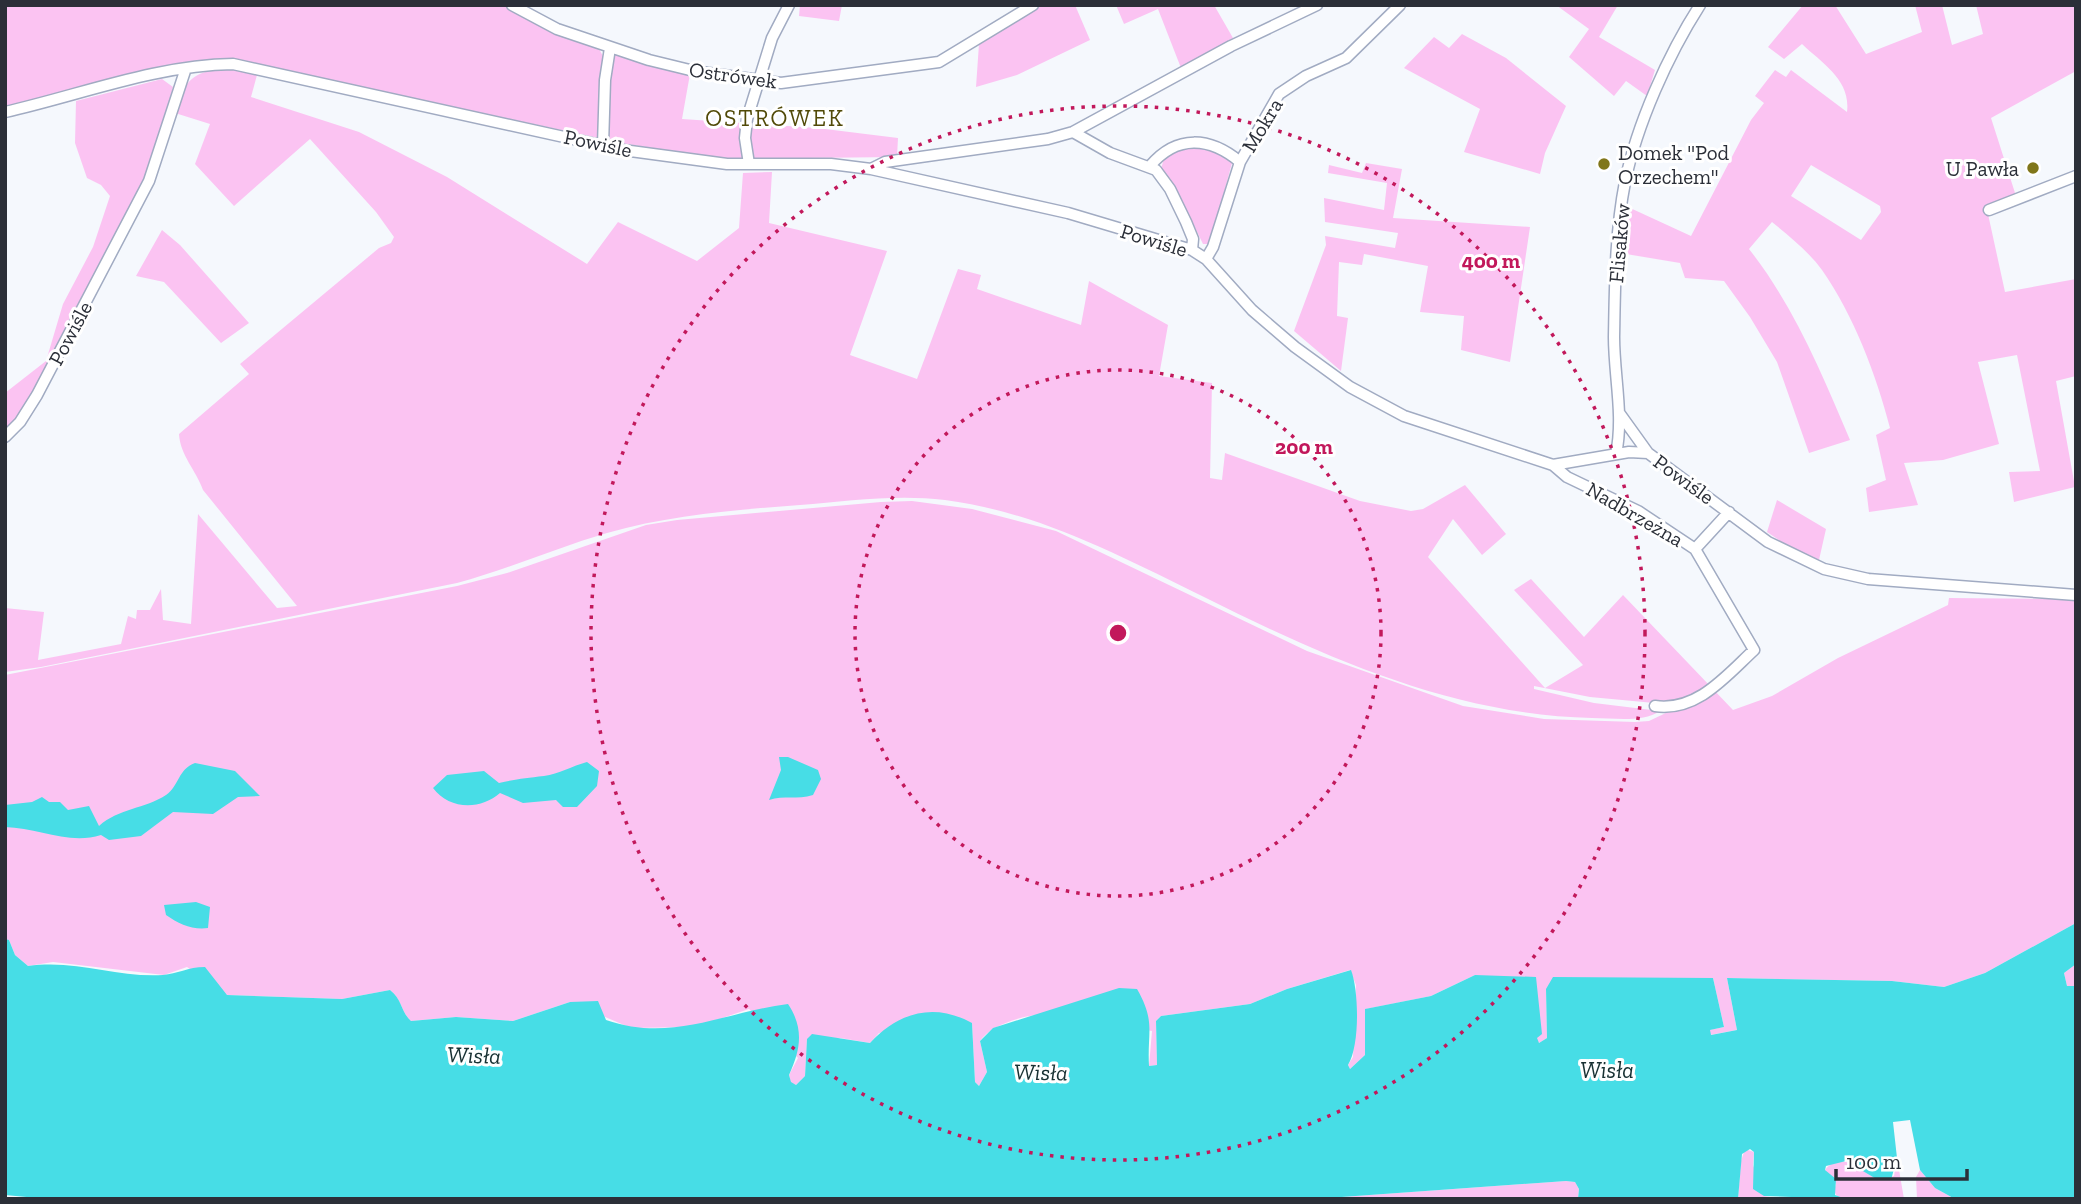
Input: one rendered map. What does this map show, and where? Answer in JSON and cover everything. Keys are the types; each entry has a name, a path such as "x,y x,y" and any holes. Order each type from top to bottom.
{"street":[{"name":"Ostrówek","path":"512,5 557,29 610,48 694,71 760,82 813,81 939,62 1033,5"},
{"path":"749,164 746,127 772,38 789,5"},
{"path":"871,169 885,162 1048,139 1073,132 1231,46 1317,5"},
{"name":"Mokra","path":"1206,259 1213,247 1240,162 1268,108 1291,84 1346,58 1400,5"},
{"name":"Flisaków","path":"1616,454 1620,437 1614,361 1615,282 1626,179 1669,61 1700,5"},
{"path":"603,145 610,48"},
{"name":"Powiśle","path":"5,113 186,68 233,64 603,145 701,161 831,164 871,169 1045,207 1192,250 1206,259 1273,328 1359,393 1404,416 1553,466 1616,454 1648,453 1784,552 1843,575 2076,595"},
{"name":"Powiśle","path":"5,437 20,422 37,395 149,181 186,68"},
{"path":"1073,132 1110,153 1150,166 1170,189 1193,239 1192,250"},
{"path":"1150,166 1166,150 1191,141 1215,146 1240,162"},
{"path":"1989,210 2076,176"},
{"name":"Flisaków","path":"1619,412 1648,453"},
{"name":"Nadbrzeżna","path":"1553,466 1567,477 1638,511 1695,549 1754,650 1696,699 1681,705 1655,706"},
{"path":"1695,549 1729,512"}],"shaded area":[{"path":"5,5 508,5 598,47 604,58 599,138 226,59 5,108"},
{"path":"800,5 842,5 839,21 799,16"},
{"path":"1038,5 1075,5 1090,40 1017,75 976,87 979,44"},
{"path":"1116,5 1214,5 1233,38 1181,68 1158,9 1124,24"},
{"path":"1556,5 1618,5 1599,37 1655,70 1647,96 1626,81 1614,96 1569,57 1589,29"},
{"path":"1803,5 1835,5 1866,54 1922,32 1915,5 1942,5 1952,45 1983,34 1976,5 2076,5 2076,71 1991,118 2016,196 1988,214 2005,292 2076,279 2076,376 2056,381 2075,487 2014,502 2009,472 2040,471 2017,355 1978,362 1999,444 1943,460 1904,463 1918,505 1869,512 1866,488 1886,480 1876,435 1890,428 1871,366 1854,326 1834,288 1811,257 1772,222 1749,249 1793,317 1850,440 1809,453 1777,362 1724,281 1685,278 1680,263 1626,254 1628,207 1691,236 1751,120 1764,103 1755,96 1775,70 1786,77 1791,70 1847,112 1845,91 1840,82 1827,66 1802,44 1784,59 1768,47","holes":["1811,165 1880,206 1881,212 1861,240 1791,196"]},
{"path":"1462,34 1506,58 1566,106 1545,153 1540,174 1464,152 1480,109 1404,68 1434,37 1449,48"},
{"path":"616,53 690,74 682,119 817,128 898,138 897,157 724,159 608,141 608,81 612,59"},
{"path":"227,68 257,75 251,97 359,132 447,177 587,264 618,222 697,261 739,228 743,173 772,172 769,223 887,251 850,355 917,379 958,269 981,275 977,289 1081,325 1089,281 1168,325 1159,376 1212,383 1210,478 1222,480 1225,453 1360,501 1411,511 1423,509 1465,485 1506,534 1482,555 1453,519 1428,557 1545,688 1583,665 1514,590 1531,579 1584,637 1623,595 1733,710 1772,696 1838,658 1948,605 1949,598 2076,599 2076,923 1985,973 1944,987 1892,981 1727,978 1737,1030 1710,1035 1709,1030 1724,1027 1713,978 1546,989 1547,1038 1539,1043 1475,975 1431,996 1366,1009 1365,1055 1350,1069 1348,1065 1353,1057 1356,985 1350,970 1287,989 1250,1004 1161,1016 1156,1021 1157,1065 1149,1066 1152,1031 1065,1016 1031,1016 998,1026 980,1041 987,1072 979,1086 975,1082 972,1023 879,1033 870,1043 840,1038 807,1039 805,1076 796,1085 791,1083 789,1075 798,1058 749,1009 696,1027 631,1028 570,1002 513,1021 456,1017 411,1021 390,990 342,999 227,995 187,967 164,975 53,962 28,966 15,955 9,940 5,939 5,675 457,586 507,573 646,525 677,520 881,502 912,501 972,509 1056,531 1307,651 1463,706 1544,719 1635,722 1649,721 1670,711 1665,704 1590,697 1534,686 1534,689 1594,703 1660,711 1645,717 1628,719 1592,718 1490,706 1441,694 1392,679 1297,641 1110,551 1046,525 979,506 945,500 909,498 751,509 655,522 588,539 457,583 5,672 5,608 44,612 38,660 121,644 128,616 136,619 137,610 150,610 161,589 163,620 191,624 198,514 277,608 297,606 203,490 182,449 179,434 249,374 240,364 379,248 391,243 394,237 376,212 310,139 234,206 195,164 210,124 175,113 182,92 192,79 206,72"},
{"path":"162,79 173,87 148,175 19,418 5,432 5,393 46,361 63,304 93,247 110,196 101,185 87,178 75,143 76,101"},
{"path":"1202,146 1223,155 1232,163 1210,244 1203,244 1175,187 1161,169 1165,155 1184,147"},
{"path":"1366,163 1402,169 1393,218 1530,227 1510,362 1461,350 1464,316 1420,312 1428,266 1364,254 1362,265 1339,262 1337,316 1348,318 1341,371 1294,331 1326,245 1325,236 1395,248 1398,233 1325,222 1324,198 1384,210 1387,183 1328,173 1329,165 1362,173"},
{"path":"162,230 180,245 249,323 221,343 164,282 136,276"},
{"path":"1777,500 1826,529 1819,560 1795,551 1767,532"},
{"path":"2076,964 2076,986 2067,986 2064,973"},
{"path":"1745,1149 1754,1152 1753,1165 1764,1196 1781,1199 1738,1199 1741,1161"},
{"path":"1897,1158 1904,1199 1838,1198 1834,1191 1836,1184 1825,1170 1838,1161 1845,1162 1878,1180 1894,1176"},
{"path":"1920,1170 1935,1188 1955,1199 1917,1199 1916,1177"},
{"path":"1575,1182 1579,1189 1578,1199 1314,1199"}],"water":[{"path":"779,757 788,757 818,770 821,779 813,795 769,800 781,770"},
{"path":"587,762 599,771 597,786 577,807 563,807 556,800 523,803 500,793 475,805 456,804 433,788 447,775 484,771 499,783 550,775"},
{"path":"195,763 235,771 260,796 238,797 213,814 173,812 141,836 109,840 101,835 89,838 65,837 5,827 5,805 32,802 42,797 49,802 60,802 68,810 89,806 99,826 115,816 166,795 185,769"},
{"path":"196,902 210,907 208,928 186,926 166,915 164,905"},
{"name":"Wisła","path":"2076,923 2076,964 2064,973 2067,986 2076,986 2076,1199 1955,1199 1935,1188 1920,1170 1910,1120 1893,1122 1897,1158 1891,1180 1878,1180 1846,1161 1826,1166 1825,1170 1836,1179 1835,1195 1846,1199 1764,1196 1753,1189 1754,1152 1750,1149 1742,1154 1738,1199 1578,1199 1579,1189 1575,1182 1566,1181 1314,1199 48,1199 5,1195 5,939 9,940 15,955 28,966 63,965 146,975 205,967 227,995 342,999 390,990 411,1021 456,1017 513,1021 570,1002 598,1001 606,1020 630,1026 676,1027 788,1004 799,1030 796,1056 789,1075 791,1082 796,1085 805,1076 807,1039 812,1034 870,1043 881,1032 905,1018 931,1012 944,1013 972,1023 975,1082 979,1086 987,1072 980,1041 993,1028 1119,988 1137,989 1147,1010 1149,1066 1157,1065 1156,1021 1161,1016 1250,1004 1287,989 1351,970 1356,991 1357,1018 1355,1045 1348,1065 1350,1069 1365,1055 1365,1009 1431,996 1475,975 1536,977 1542,1034 1537,1038 1539,1043 1547,1038 1546,989 1553,977 1713,978 1724,1027 1710,1030 1711,1035 1737,1030 1727,978 1892,981 1944,987 1985,973"}],"place":[{"name":"Domek \"Pod Orzechem\"","path":"1604,164"},
{"name":"U Pawła","path":"2033,168"}],"district":[{"name":"OSTRÓWEK","path":"775,118"}]}
